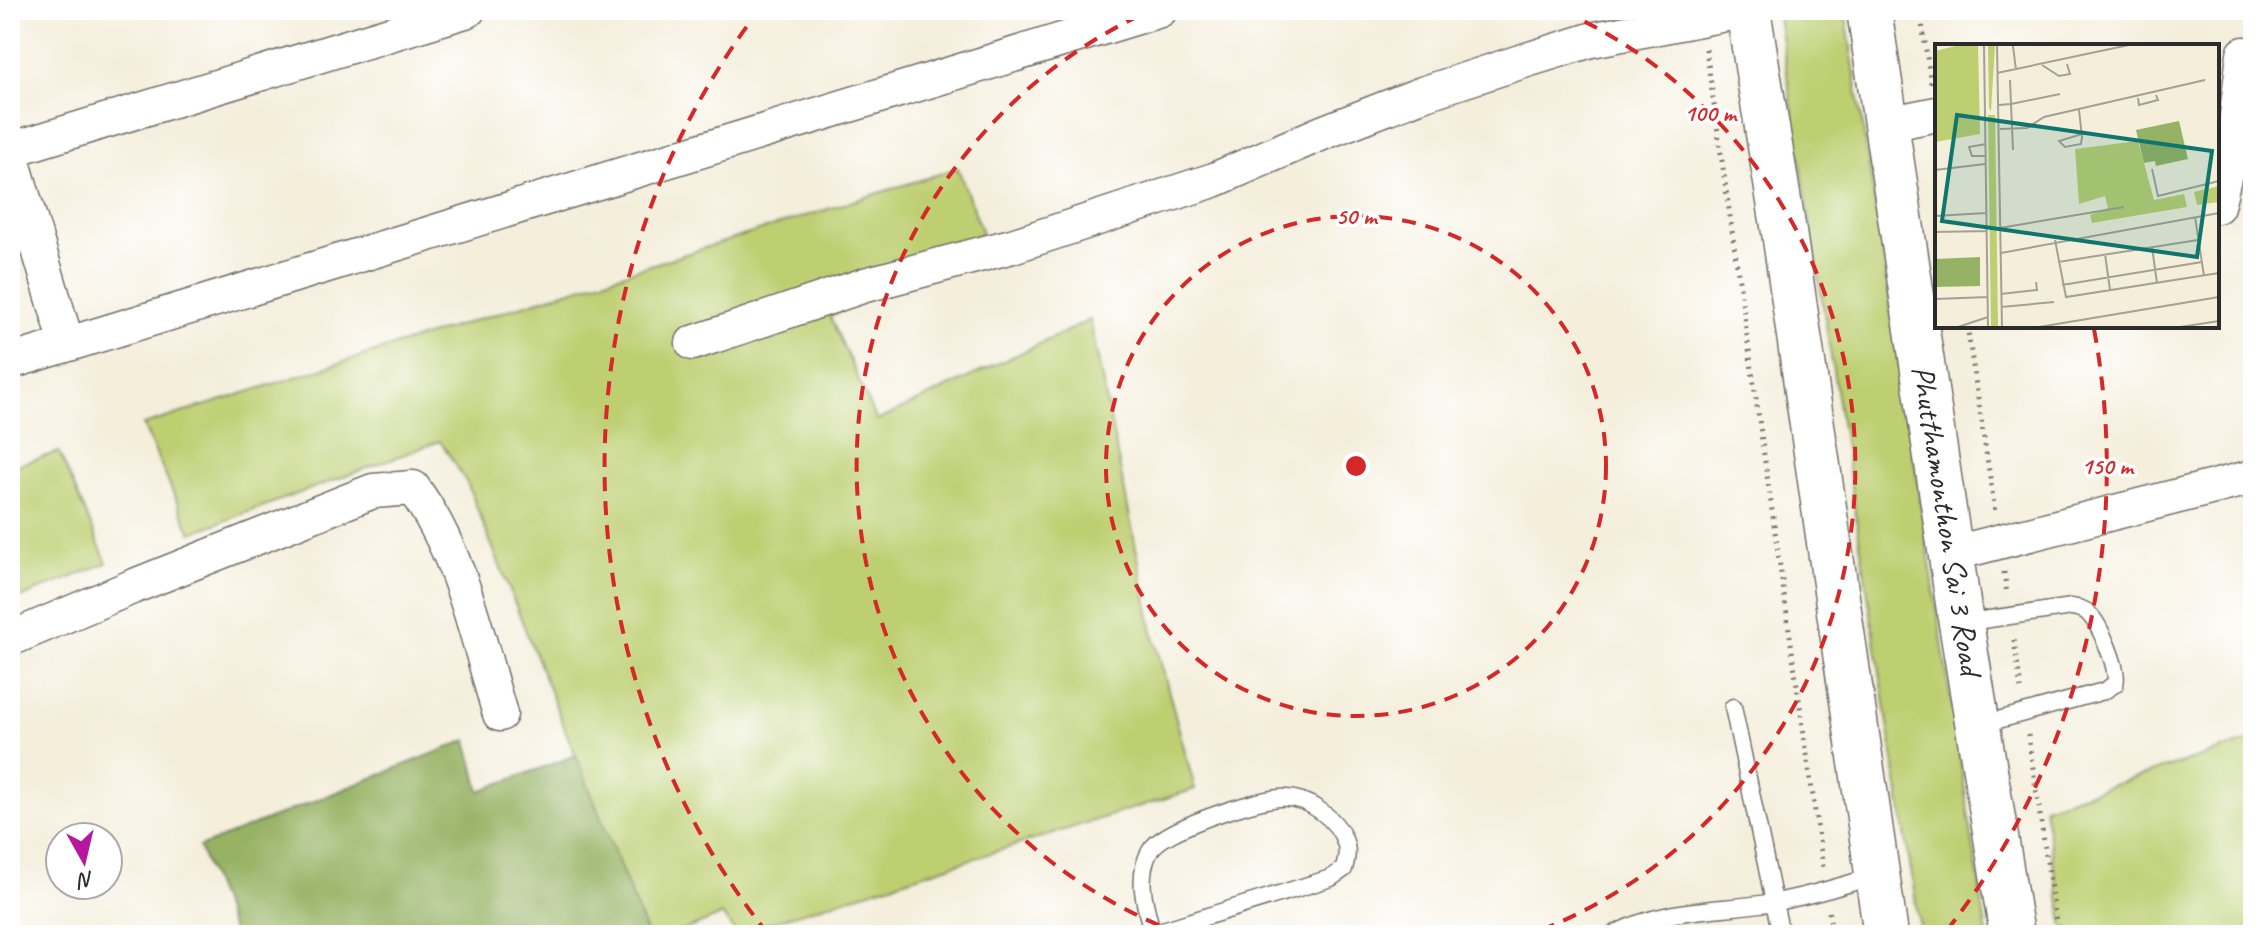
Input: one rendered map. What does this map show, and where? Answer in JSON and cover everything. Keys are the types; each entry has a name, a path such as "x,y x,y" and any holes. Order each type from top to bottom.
{"main road":[{"path":"1747,10 1784,232 1886,935"},
{"name":"Phutthamonthon Sai 3 Road","path":"1869,10 1961,623 2012,935"}],"street":[{"path":"67,344 10,151 395,20 468,10"},
{"path":"10,362 1160,10"},
{"path":"693,343 865,285 1012,246 1214,180 1422,94 1517,63 1591,40 1747,10"},
{"path":"2219,198 2235,133 2238,55"},
{"path":"1887,124 1935,114"},
{"path":"1951,554 2253,477"},
{"path":"10,639 373,491 413,488 429,510 457,570 500,714"}],"lane":[{"path":"1961,623 2072,607 2083,609 2096,624 2116,668 2115,684 2104,691 1980,725"},
{"path":"1733,707 1781,935"},
{"path":"1281,797 1304,801 1327,816 1346,844 1344,869 1331,878 1153,934 1144,903 1142,872 1151,848 1174,831 1229,809 1281,797"},
{"path":"1612,935 1638,921 1673,912 1775,902 1877,876"}],"path":[{"path":"1920,10 1935,108"},
{"path":"1701,18 1833,935"}],"green space":[{"path":"1777,10 1845,10 1987,935 1921,935"},
{"path":"958,168 982,233 830,317 877,421 1090,320 1154,637 1195,789 736,933 722,915 672,935 647,935 467,483 440,441 191,533 143,425"},
{"path":"59,452 107,563 10,602 10,467"},
{"path":"467,740 480,791 576,755 647,935 234,935 199,847"},
{"path":"2253,740 2253,935 2065,935 2044,807"}]}
